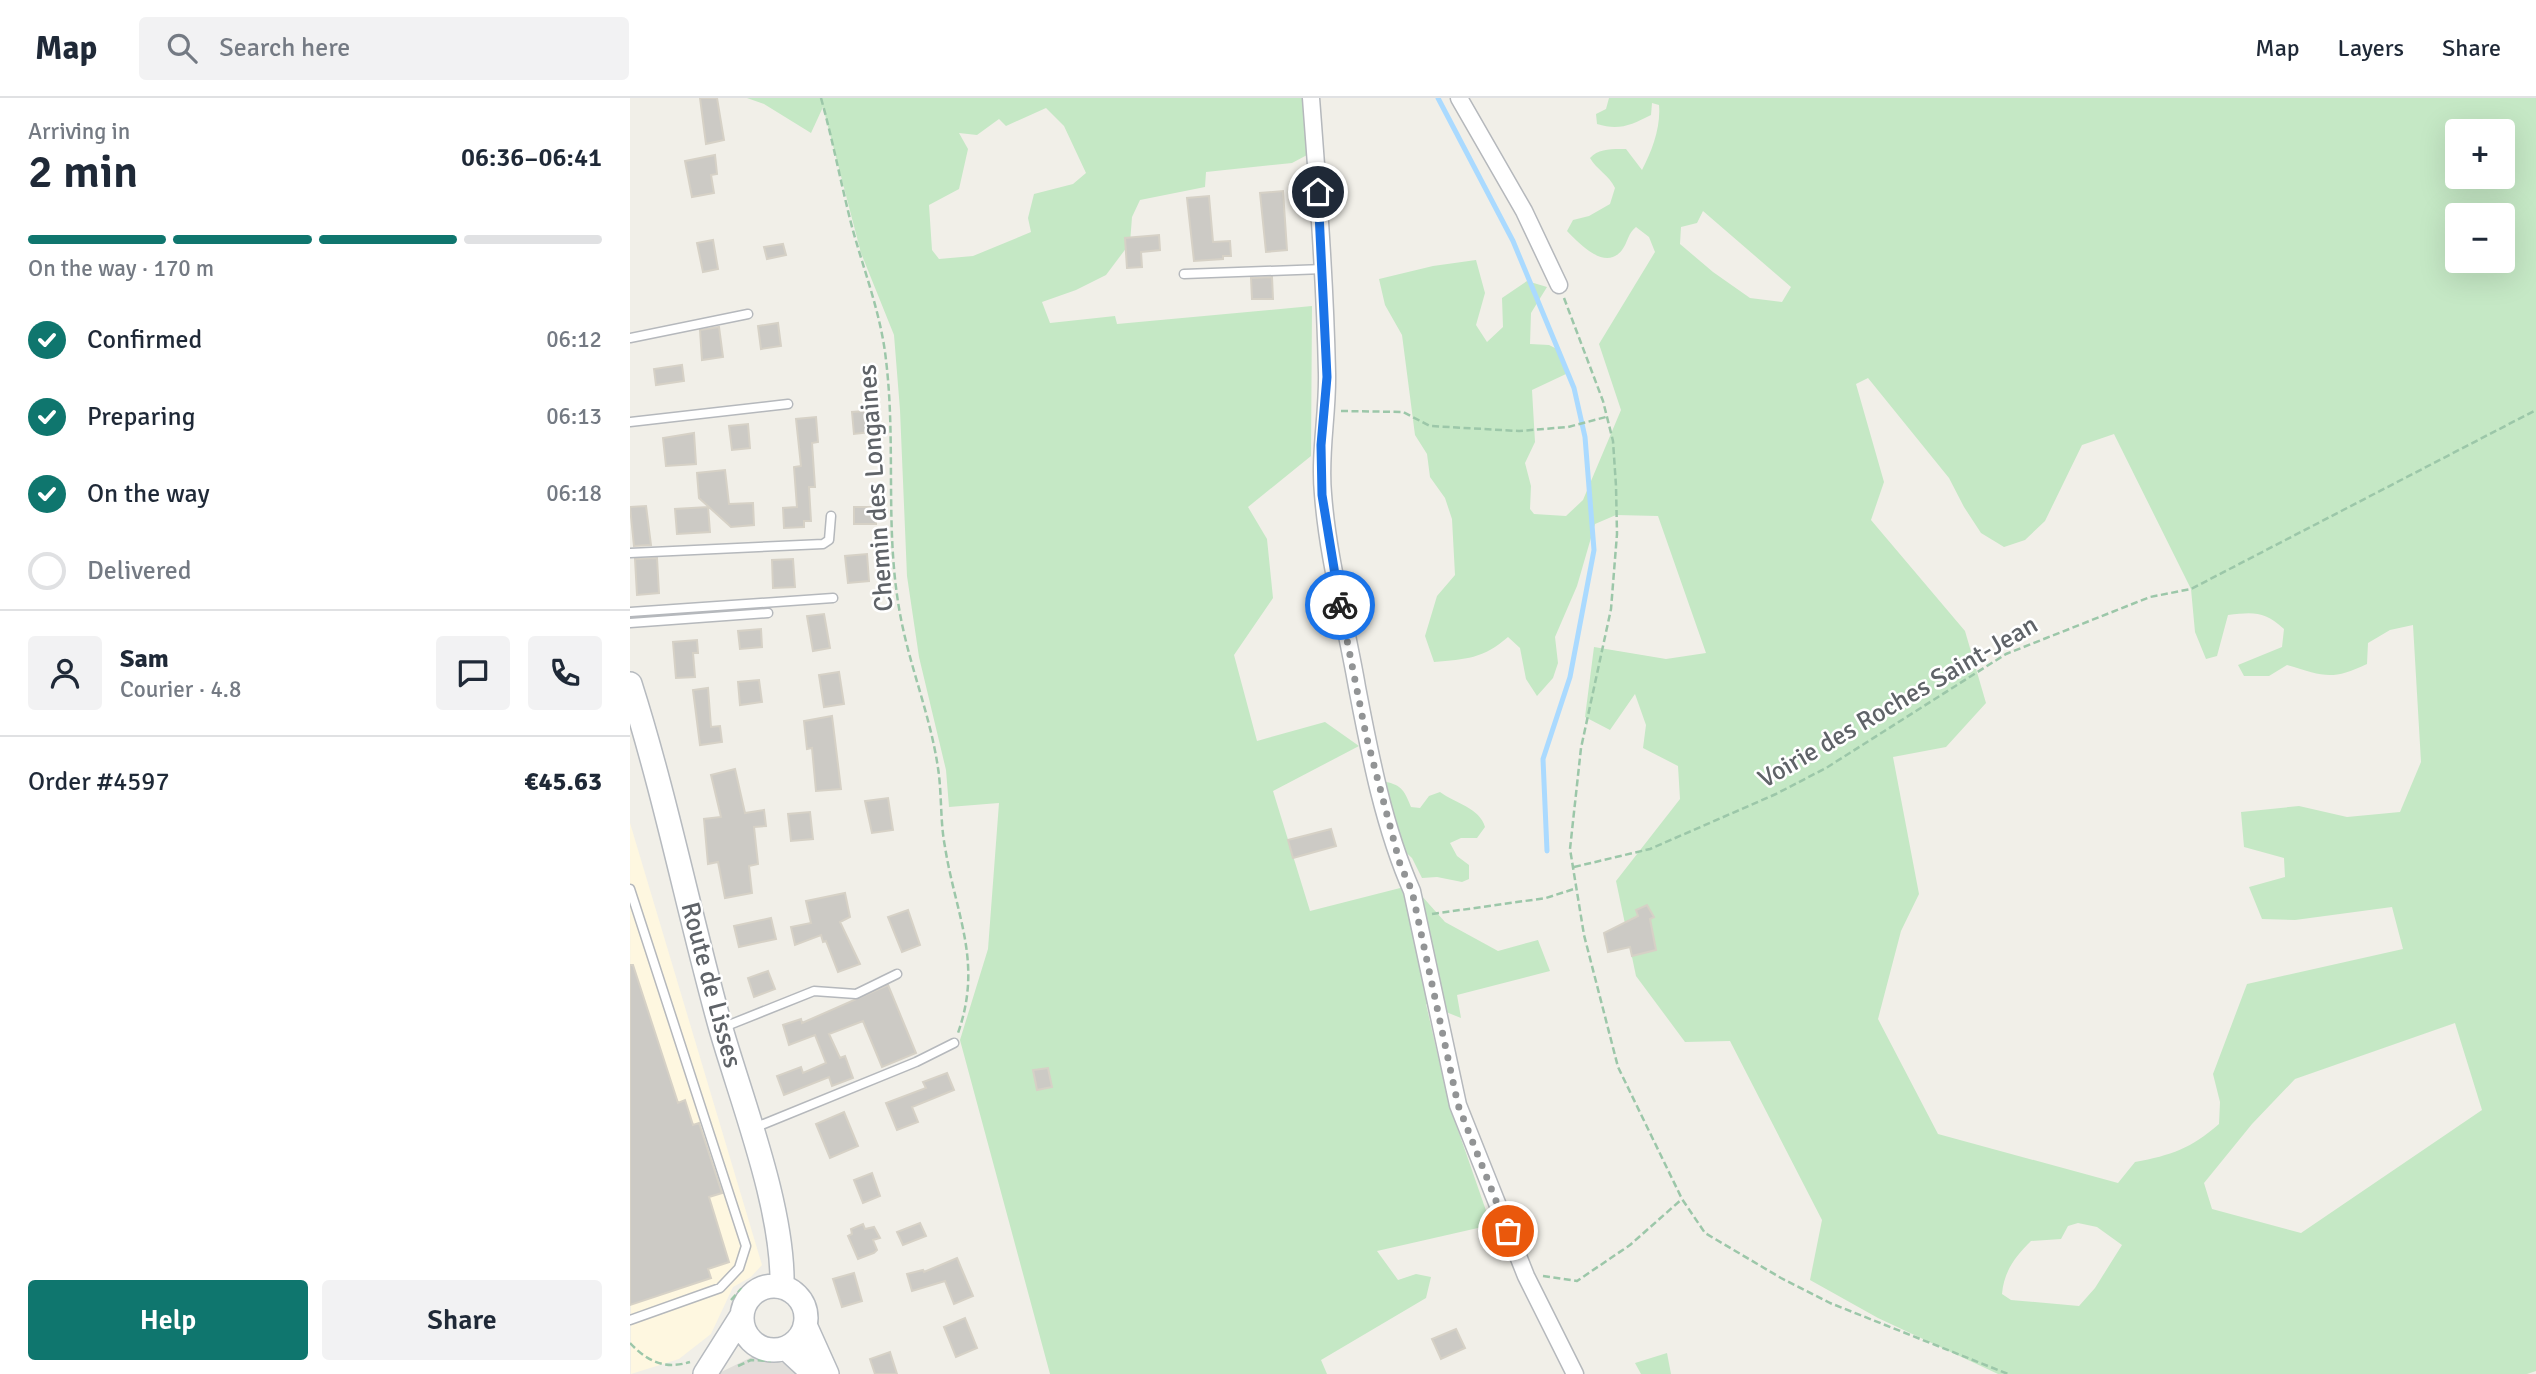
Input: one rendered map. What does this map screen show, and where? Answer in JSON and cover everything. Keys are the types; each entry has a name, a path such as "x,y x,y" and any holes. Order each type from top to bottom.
{"street":[{"path":"1311,98 1324,269 1327,377 1321,445 1322,495 1349,651 1378,783 1400,864 1412,891 1458,1105 1526,1276 1575,1374"},
{"path":"1459,98 1524,211 1559,285"},
{"name":"Route de Lisses","path":"630,684 673,835 721,1028 751,1129 782,1262 782,1287"},
{"path":"703,1370 741,1317 746,1292 782,1287 798,1297 803,1306 805,1325 827,1374"},
{"path":"741,1317 747,1337 754,1344 781,1355 814,1374"},
{"path":"781,1355 801,1335 805,1325"},
{"path":"703,1370 754,1344"}],"lane":[{"path":"1184,275 1324,269"},
{"path":"630,338 748,314"},
{"path":"630,422 788,404"},
{"path":"630,553 822,544 829,540 832,534 831,516"},
{"path":"630,612 833,598"},
{"path":"630,623 768,613"},
{"path":"630,889 746,1246 739,1268 720,1288 630,1320"},
{"path":"721,1028 814,990 856,994 897,974"},
{"path":"751,1129 916,1062 954,1043"}],"path":[{"name":"Chemin des Longaines","path":"821,98 852,227 876,302 886,357 891,407 893,571 908,657 927,715 939,768 944,846 970,972 967,1007 954,1043"},
{"path":"1559,285 1590,363 1613,441 1616,547 1611,609 1581,748 1570,849 1584,935 1618,1067 1682,1199 1705,1233 1781,1278 1854,1313 2008,1374"},
{"name":"Voirie des Roches Saint-Jean","path":"1574,867 1650,849 1776,794 1826,768 2006,654 2150,597 2191,589 2536,410"},
{"path":"1324,411 1403,412 1430,426 1519,431 1575,425 1607,417"},
{"path":"1416,909 1431,914 1546,898 1577,888"},
{"path":"1526,1276 1535,1273 1558,1280 1577,1281 1630,1245 1682,1199"},
{"path":"630,1343 643,1357 653,1362 703,1370"},
{"path":"738,1366 781,1355"}],"shaded area":[{"path":"630,823 762,1265 751,1277 733,1287 711,1334 679,1359 631,1374"},
{"path":"754,1356 788,1364 803,1374 717,1374"}],"green space":[{"path":"747,98 1304,98 1307,155 1292,163 1206,172 1205,187 1140,200 1132,217 1130,243 1106,275 1076,290 1042,302 1050,323 1115,316 1117,324 1312,306 1311,456 1248,507 1267,539 1273,598 1234,655 1257,741 1325,722 1359,746 1273,791 1310,911 1412,885 1445,922 1498,951 1538,940 1550,971 1457,995 1461,1018 1426,1004 1449,1104 1491,1225 1377,1251 1398,1280 1416,1274 1431,1277 1426,1298 1321,1360 1327,1374 1050,1374 960,1040 988,949 999,803 949,807 946,770 919,657 907,576 894,335 861,253 823,107 811,133 764,104","holes":["1046,108 1064,126 1086,173 1073,184 1034,194 1028,218 1031,232 973,256 939,259 932,250 929,205 959,189 968,149 959,133 977,135 999,119 1006,126"]},
{"path":"1609,98 2536,98 2536,1371 2527,1374 1998,1374 1878,1318 1810,1280 1822,1220 1730,1041 1685,1042 1636,976 1616,881 1680,799 1678,766 1643,748 1646,725 1635,694 1610,730 1585,717 1594,647 1666,659 1706,653 1658,516 1616,515 1595,524 1577,586 1555,637 1558,663 1553,678 1537,696 1526,679 1520,648 1508,637 1482,654 1465,659 1434,662 1425,636 1437,596 1455,575 1452,519 1445,498 1430,477 1427,454 1415,435 1402,335 1385,305 1379,279 1433,266 1476,260 1485,293 1476,325 1487,342 1503,327 1502,298 1527,281 1547,287 1531,313 1530,344 1549,345 1561,351 1566,374 1532,390 1535,442 1525,463 1531,486 1530,509 1534,514 1566,516 1583,500 1621,410 1599,344 1655,252 1649,237 1636,227 1622,250 1608,258 1593,253 1567,231 1573,220 1589,216 1610,204 1615,188 1590,158 1602,151 1626,149 1642,170 1655,139 1659,105 1652,103 1651,115 1618,127 1597,124 1596,114 1606,109","holes":["1703,211 1791,287 1782,302 1750,298 1680,244 1681,227 1697,223","1868,378 1949,478 1981,533 2004,547 2025,540 2045,521 2082,445 2114,434 2191,589 2195,632 2206,659 2217,656 2228,615 2258,614 2284,629 2282,647 2238,665 2244,676 2269,676 2287,665 2319,674 2345,673 2367,664 2368,643 2390,630 2413,625 2421,762 2400,812 2347,817 2299,806 2241,812 2244,847 2284,858 2285,877 2249,887 2262,919 2295,920 2392,907 2403,949 2247,984 2213,1074 2220,1102 2219,1124 2199,1140 2180,1150 2135,1162 2118,1183 1938,1134 1878,1019 1901,931 1919,894 1893,757 1946,747 1986,703 1965,631 1871,520 1884,482 1856,384","2455,1023 2482,1110 2301,1233 2212,1209 2204,1183 2252,1124 2295,1079","2078,1223 2097,1227 2122,1245 2095,1288 2079,1306 2011,1300 2002,1294 2011,1265 2031,1241 2061,1239 2068,1226"]},
{"path":"1386,782 1402,790 1411,807 1420,808 1429,796 1440,792 1478,815 1485,827 1477,838 1461,838 1450,843 1457,856 1469,865 1469,879 1462,882 1437,877 1422,878 1412,858 1401,848 1377,794"},
{"path":"1667,1353 1671,1374 1641,1374 1635,1363"}],"building":[{"path":"700,98 717,98 724,140 706,144"},
{"path":"715,155 717,174 711,175 714,193 692,197 685,161"},
{"path":"1283,191 1287,250 1266,252 1260,193"},
{"path":"1209,196 1213,242 1230,241 1231,256 1194,261 1187,198"},
{"path":"1159,235 1160,250 1141,252 1142,267 1127,268 1125,238"},
{"path":"713,240 718,269 703,272 697,243"},
{"path":"783,244 786,255 767,259 764,247"},
{"path":"1272,277 1273,299 1252,299 1251,278"},
{"path":"778,323 781,346 761,349 758,326"},
{"path":"719,327 723,357 702,360 700,330"},
{"path":"682,365 684,381 656,385 654,369"},
{"path":"878,410 880,431 854,434 852,412"},
{"path":"816,417 818,442 812,443 815,487 809,487 811,521 804,521 804,527 784,528 783,508 797,507 794,467 801,466 796,419"},
{"path":"748,424 750,448 732,450 729,426"},
{"path":"694,433 696,464 666,466 663,438"},
{"path":"725,470 729,504 753,503 754,525 731,527 699,498 697,473"},
{"path":"646,506 651,545 634,546 630,507"},
{"path":"708,507 710,532 677,534 675,509"},
{"path":"854,507 876,507 876,524 854,524"},
{"path":"867,554 869,581 848,583 845,556"},
{"path":"657,558 659,593 637,595 635,559"},
{"path":"793,559 795,587 773,588 772,560"},
{"path":"824,614 830,648 813,651 807,616"},
{"path":"761,629 762,647 740,649 738,631"},
{"path":"697,640 698,653 693,653 695,677 676,678 673,642"},
{"path":"839,672 844,704 824,707 819,675"},
{"path":"759,680 762,702 740,705 738,682"},
{"path":"708,688 711,727 720,726 722,742 700,745 693,690"},
{"path":"832,716 841,789 816,791 812,748 807,749 804,721"},
{"path":"735,769 745,813 764,810 766,826 754,827 758,864 749,866 752,893 725,898 718,862 708,864 704,819 721,817 711,775"},
{"path":"888,798 893,830 872,833 865,801"},
{"path":"810,812 813,839 791,841 788,814"},
{"path":"1331,829 1336,846 1293,858 1288,840"},
{"path":"845,893 850,917 840,922 860,964 838,972 821,935 795,945 791,927 811,923 806,901"},
{"path":"1647,905 1654,917 1650,919 1656,950 1632,956 1630,947 1608,952 1604,933 1638,916 1636,910"},
{"path":"908,910 920,945 902,952 888,917"},
{"path":"771,918 776,939 739,947 734,926"},
{"path":"630,965 633,965 678,1103 685,1100 693,1125 699,1123 722,1193 709,1197 729,1262 708,1269 711,1278 630,1305"},
{"path":"768,971 775,989 754,997 748,978"},
{"path":"888,985 916,1053 882,1067 863,1021 829,1034 840,1058 845,1056 853,1078 832,1086 829,1077 784,1095 777,1076 801,1067 803,1073 826,1063 815,1035 789,1045 783,1025 801,1019 802,1023"},
{"path":"1048,1068 1052,1087 1037,1090 1033,1070"},
{"path":"947,1073 954,1090 912,1107 918,1122 897,1130 886,1103 926,1088 923,1082"},
{"path":"844,1112 858,1146 830,1158 816,1124"},
{"path":"872,1173 880,1196 863,1203 854,1180"},
{"path":"920,1223 926,1236 903,1245 897,1232"},
{"path":"863,1224 865,1229 874,1227 880,1238 873,1240 877,1250 874,1253 858,1259 848,1236 852,1234 851,1229"},
{"path":"957,1258 973,1296 954,1304 945,1281 912,1291 907,1274 923,1270 924,1272"},
{"path":"854,1273 862,1301 842,1307 833,1279"},
{"path":"965,1318 977,1348 956,1357 944,1327"},
{"path":"1456,1329 1465,1348 1441,1359 1432,1339"},
{"path":"890,1352 897,1374 875,1374 870,1359"}],"waterway":[{"path":"1438,98 1513,241 1574,388 1585,437 1594,550 1570,677 1543,759 1547,851"}],"way so far":[{"path":"1340,605 1366,735 1400,864 1412,891 1458,1105 1508,1231"}],"route":[{"path":"1318,192 1324,269 1327,377 1321,445 1322,495 1340,605"}]}
